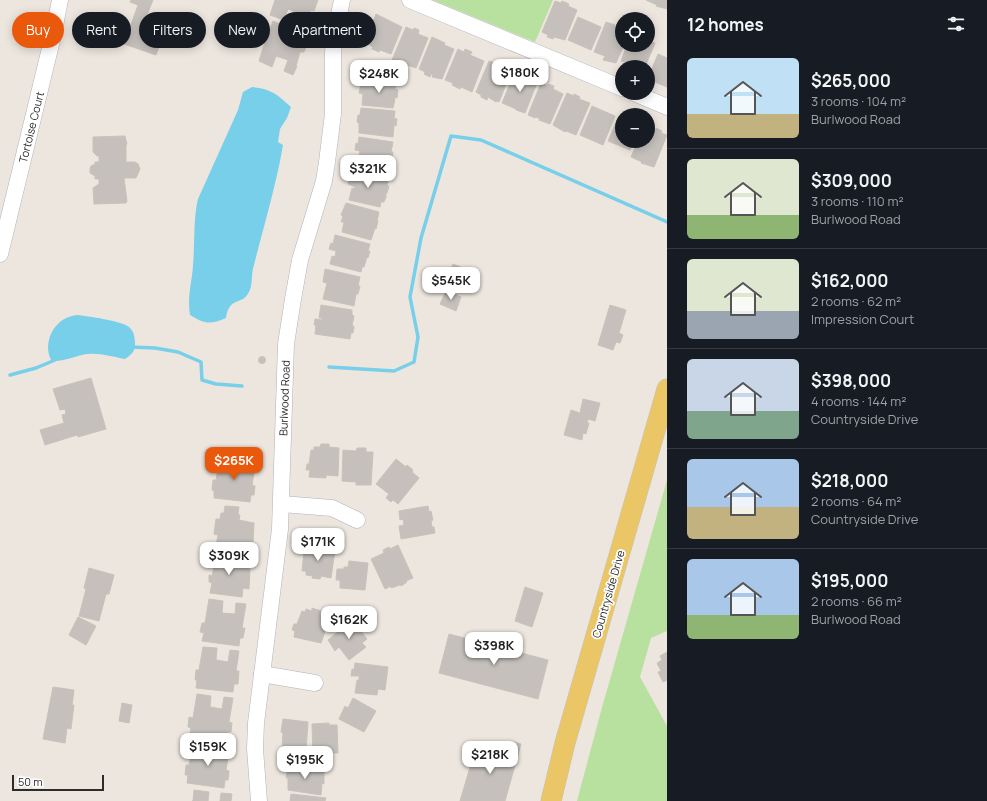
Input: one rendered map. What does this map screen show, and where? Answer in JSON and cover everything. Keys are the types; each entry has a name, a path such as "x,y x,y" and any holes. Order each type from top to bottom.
{"main road":[{"name":"Countryside Drive","path":"550,800 667,389"}],"street":[{"name":"Tortoise Court","path":"0,254 53,36 60,0"},
{"name":"Burlwood Road","path":"259,801 255,749 262,674 275,574 282,504 286,344 292,299 300,260 324,181 333,114 333,52 342,0"},
{"path":"410,0 615,85"},
{"path":"650,100 667,107"},
{"path":"282,504 332,508 357,520"},
{"path":"262,674 315,683"}],"green space":[{"path":"433,0 553,0 535,42"},
{"path":"667,480 667,631 651,638 640,677 667,726 667,801 577,801 601,711"}],"water":[{"path":"252,87 264,89 273,93 291,107 287,118 280,129 278,142 283,145 253,268 249,292 243,299 230,307 226,318 216,322 204,322 190,315 189,308 194,257 195,215 198,199 238,110 243,92"},
{"path":"77,315 112,321 129,327 135,339 135,347 132,353 125,359 93,354 52,361 48,348 51,333 61,321 68,317"}],"building":[{"path":"131,0 153,0 148,12 139,12 139,48 159,48 156,55 131,46 131,24 138,5 130,2"},
{"path":"275,0 318,0 314,11 295,12 288,9 287,12 278,12 278,18 270,15"},
{"path":"646,0 667,0 667,9 656,6 657,5"},
{"path":"555,1 561,3 562,1 569,4 568,6 577,10 565,40 547,37 548,35 542,32"},
{"path":"376,14 402,27 391,54 372,49 376,48"},
{"path":"578,17 601,27 591,50 568,40"},
{"path":"273,21 278,23 278,48 306,48 304,52 300,52 297,66 293,75 284,71 288,60 276,56 272,67 259,61 263,48 270,48 270,29"},
{"path":"606,22 615,25 615,52 621,52 617,60 615,60 615,63 603,60 605,56 594,52"},
{"path":"406,27 413,30 414,28 419,30 418,34 428,38 416,68 405,63 404,65 392,60"},
{"path":"432,37 445,43 444,45 454,49 442,79 432,77 433,75 431,74 430,77 419,69"},
{"path":"458,49 464,52 465,49 472,52 470,55 484,61 472,92 461,87 460,89 452,85 453,83 445,80"},
{"path":"624,52 651,52 648,60 621,60"},
{"path":"658,54 667,58 667,87 655,82 655,61"},
{"path":"489,61 502,65 501,68 511,72 499,102 496,102 488,97 487,100 476,92"},
{"path":"515,72 528,76 527,79 537,83 525,113 502,103"},
{"path":"362,80 396,83 395,89 398,90 397,98 394,97 393,108 362,105 363,94 359,93"},
{"path":"541,83 547,86 548,84 554,86 553,89 563,94 550,124 528,115"},
{"path":"567,93 574,96 574,94 580,97 579,99 590,103 576,135 566,131 565,132 553,125"},
{"path":"592,106 615,116 603,145 580,135"},
{"path":"361,108 395,111 394,118 397,119 396,126 394,125 393,137 359,133 359,123 357,122"},
{"path":"615,125 615,144 608,141"},
{"path":"656,128 662,131 661,133 667,135 654,167 641,163 642,162 631,157 635,148 655,148"},
{"path":"125,136 127,144 126,162 135,162 138,164 140,169 136,178 124,178 127,201 126,203 94,204 93,188 99,184 99,179 95,179 95,176 90,173 90,169 95,162 99,162 99,156 93,152 93,137"},
{"path":"359,137 393,142 391,152 393,152 392,160 390,159 388,172 357,167 360,151 355,150"},
{"path":"354,170 388,179 387,186 389,186 386,197 384,202 381,202 380,207 349,200 352,188 354,189 355,187 348,184 350,178 352,179"},
{"path":"346,203 379,212 376,229 375,228 371,240 342,232 344,222 341,222 343,216 341,215"},
{"path":"335,235 370,244 368,258 367,257 361,272 330,264 332,256 335,257 336,251 329,249 331,243 333,244"},
{"path":"453,264 475,273 467,291 445,282"},
{"path":"325,269 360,277 358,286 360,286 358,294 356,294 354,306 323,299 327,283 323,282"},
{"path":"446,291 461,297 456,311 440,304"},
{"path":"321,305 352,310 352,315 354,316 352,326 354,326 350,339 315,334 315,319 322,320 322,318 319,318"},
{"path":"610,305 626,310 619,333 623,335 620,343 616,342 613,350 598,345"},
{"path":"262,356 265,357 265,363 262,364 259,363 258,360 259,357"},
{"path":"91,378 106,429 78,437 77,435 45,445 40,430 64,423 62,415 66,414 65,409 60,410 53,389"},
{"path":"583,399 600,403 595,421 588,419 587,423 589,423 586,434 583,433 582,440 564,435 571,410 580,413"},
{"path":"321,444 329,444 329,447 339,448 338,476 326,475 326,478 309,477 310,470 306,470 307,464 309,464 311,450 314,450 314,447 320,447"},
{"path":"357,448 366,448 366,452 373,452 371,485 356,485 356,482 342,481 343,450 356,451"},
{"path":"220,457 234,458 233,470 245,471 247,460 256,461 252,485 255,486 254,495 251,495 250,502 214,498 214,491 212,490 213,480 216,480"},
{"path":"396,459 406,467 407,465 419,478 398,504 393,500 391,502 386,498 389,494 376,484"},
{"path":"225,506 239,507 239,520 254,523 253,543 250,543 249,551 216,546 218,535 214,534 216,519 220,519 221,513 224,513"},
{"path":"428,506 429,512 431,511 433,520 431,521 432,527 434,527 435,533 401,539 399,526 404,525 403,519 400,520 399,511"},
{"path":"307,544 329,548 329,550 335,550 331,578 321,576 320,579 312,578 313,576 306,575 306,571 302,571 304,550"},
{"path":"398,545 413,578 406,581 407,582 401,586 391,588 391,586 385,589 371,559 384,553 383,550 389,547 390,549"},
{"path":"217,552 241,556 239,567 250,569 249,589 243,588 242,597 210,593 212,583 209,582 209,575 212,576"},
{"path":"349,561 368,563 365,590 340,588 340,580 336,580 337,569 344,569 344,567 348,567"},
{"path":"89,568 114,575 109,594 106,594 99,621 79,616 86,589 84,588"},
{"path":"525,587 543,593 532,627 515,621"},
{"path":"209,599 223,601 222,613 235,614 236,603 246,604 242,628 245,628 243,638 240,638 239,646 202,641 204,633 200,632 202,623 205,623"},
{"path":"312,608 321,611 320,614 330,617 321,643 294,637 295,631 292,630 294,624 297,624 302,611 305,612 306,609 312,611"},
{"path":"78,617 96,626 86,645 69,635"},
{"path":"352,620 367,639 362,643 366,647 349,660 339,647 335,651 328,640"},
{"path":"449,634 548,660 538,699 439,673"},
{"path":"203,647 217,648 216,660 228,662 230,650 239,651 236,671 239,671 238,684 234,684 233,692 196,688 196,670 199,670"},
{"path":"667,652 667,680 663,682 658,672 661,671 657,663 662,660 660,656"},
{"path":"355,663 388,667 385,690 378,689 377,695 355,693 359,676 351,676"},
{"path":"53,687 74,690 71,729 67,728 65,743 43,739"},
{"path":"197,694 211,696 210,707 222,709 224,697 233,698 229,722 232,723 231,732 228,732 227,740 190,735 191,728 188,727 189,717 193,718"},
{"path":"353,698 376,711 364,732 339,719 345,706 348,708"},
{"path":"122,703 132,705 129,723 119,721"},
{"path":"283,719 308,722 306,751 288,751 288,749 282,749 283,733 281,732"},
{"path":"329,723 329,725 337,725 338,753 332,753 332,755 326,755 325,753 313,754 312,724"},
{"path":"510,741 521,744 505,801 460,801 476,747 506,756"},
{"path":"194,742 208,744 206,755 219,757 220,745 230,746 226,770 229,771 228,780 225,780 224,788 187,783 188,775 185,775 186,765 189,765"},
{"path":"290,765 324,770 324,784 322,783 321,795 288,790 288,778 286,778"},
{"path":"194,790 209,792 208,801 193,801"},
{"path":"221,793 232,794 231,801 220,801"},
{"path":"291,794 326,798 325,801 290,801"}],"waterway":[{"path":"329,367 394,371 414,362 418,337 410,297 421,238 451,136 481,140 667,222"},
{"path":"131,347 155,348 178,352 201,362 202,380 216,384 242,386"},
{"path":"10,375 36,368 55,360"}]}
